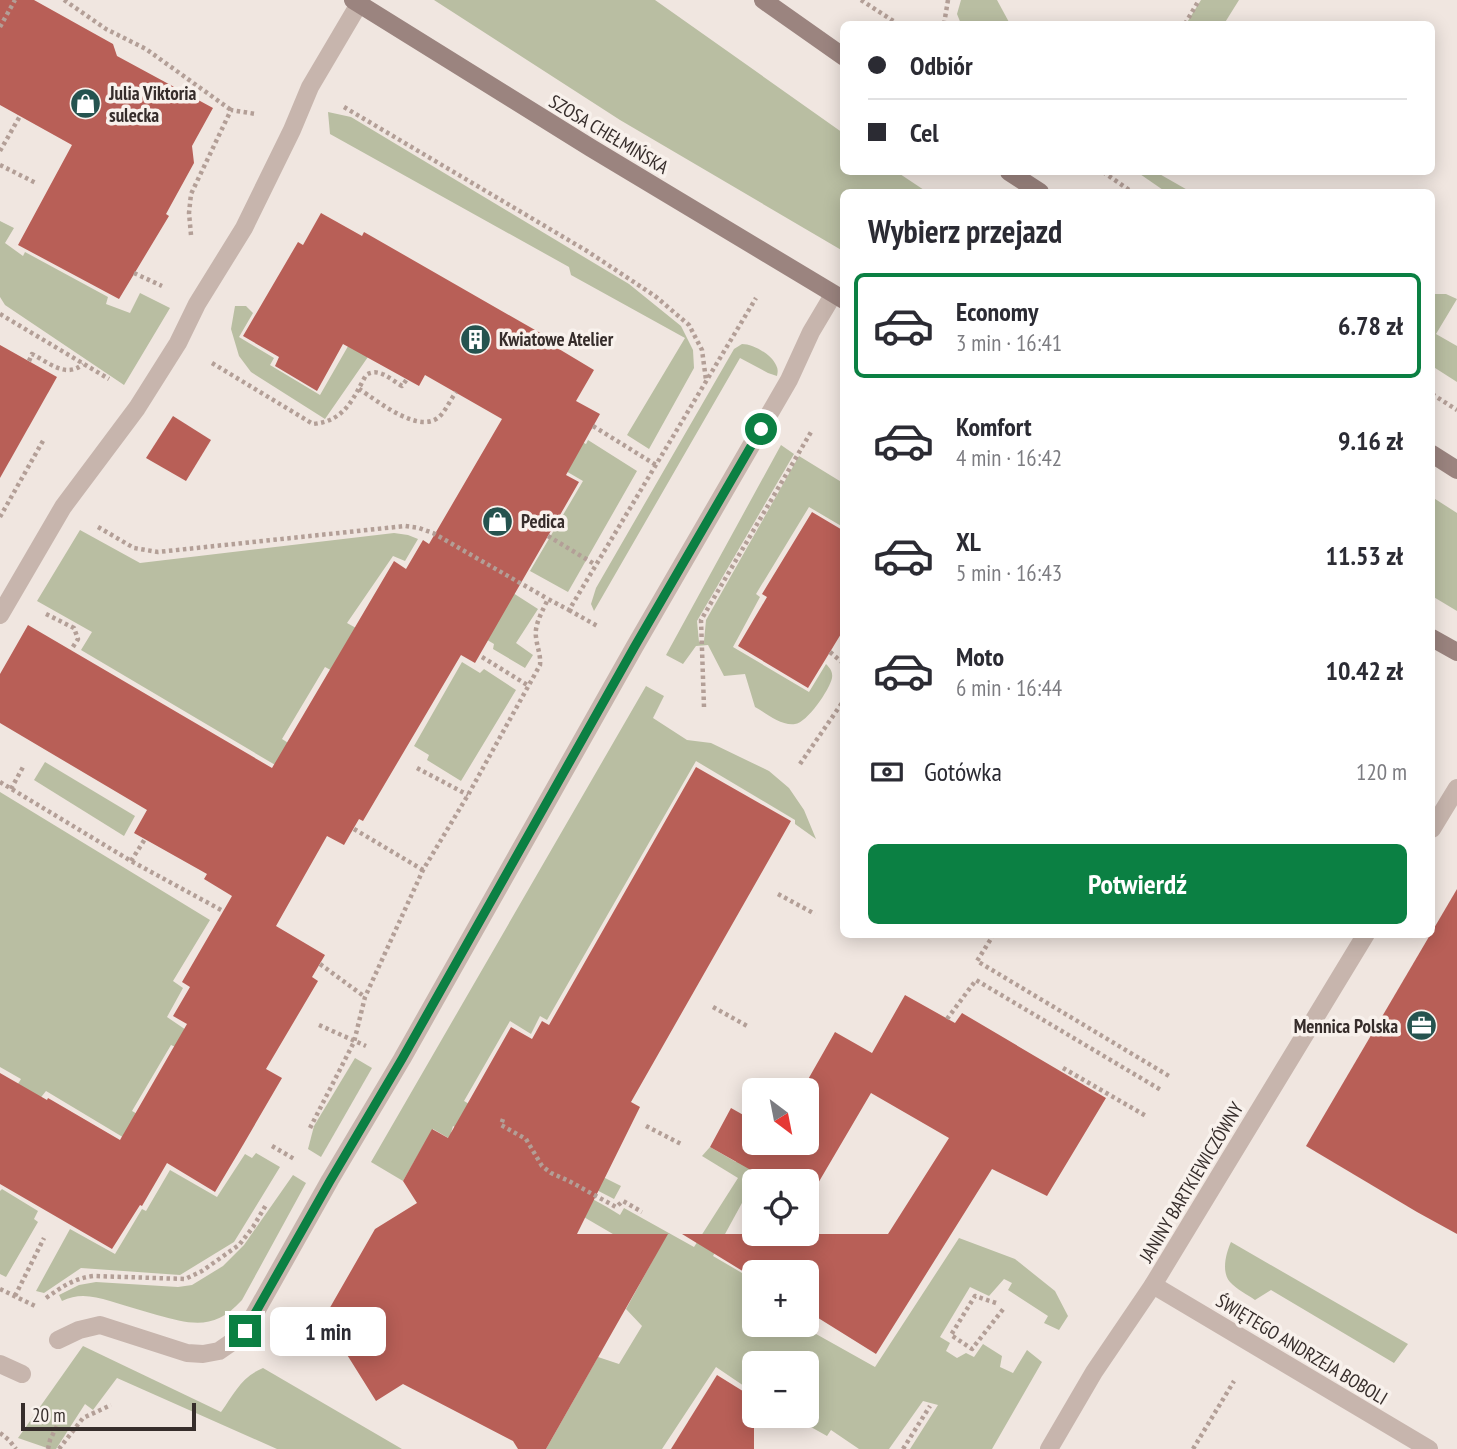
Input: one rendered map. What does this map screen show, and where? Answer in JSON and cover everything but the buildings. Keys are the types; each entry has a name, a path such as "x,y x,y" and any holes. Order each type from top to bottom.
{"main road":[{"path":"763,0 840,54"},
{"name":"SZOSA CHEŁMIŃSKA","path":"356,2 838,298"},
{"path":"1014,175 1035,189"},
{"path":"1435,456 1457,470"},
{"path":"1435,640 1457,652"}],"street":[{"path":"0,615 64,507 143,399 178,342 197,304 244,228 310,87 356,2"},
{"path":"58,1340 79,1330 100,1325 187,1353 203,1354 219,1351 245,1331 789,380 811,332 838,298"},
{"path":"1435,824 1457,788"},
{"name":"JANINY BARTKIEWICZÓWNY","path":"1049,1449 1094,1372 1153,1285 1364,938"},
{"name":"ŚWIĘTEGO ANDRZEJA BOBOLI","path":"1153,1285 1429,1449"},
{"path":"0,1364 22,1374"}],"path":[{"path":"0,27 15,0"},
{"path":"64,0 106,29 146,49 231,110 266,115 292,130"},
{"path":"861,0 893,21"},
{"path":"944,21 947,0"},
{"path":"1187,21 1199,0"},
{"path":"310,87 587,251 655,296 689,325 702,350 706,381"},
{"path":"191,237 191,194 231,110"},
{"path":"0,151 20,116"},
{"path":"0,165 36,183"},
{"path":"1107,175 1128,189"},
{"path":"64,507 134,548 158,552 405,526 419,528 433,533 569,610 756,298"},
{"path":"0,314 143,399"},
{"path":"178,342 313,424 326,423 343,413 366,375 371,372 378,371 402,386 407,379"},
{"path":"29,361 32,354 64,370 72,371 83,364"},
{"path":"359,389 412,422 423,423 433,421 441,415 456,392"},
{"path":"1435,396 1457,410"},
{"path":"593,426 656,465"},
{"path":"704,707 701,621 811,432"},
{"path":"0,517 44,439"},
{"path":"548,536 596,565"},
{"path":"307,1136 354,1042 365,996 423,870 540,665 537,627 548,599"},
{"path":"56,619 77,632 78,639 71,650"},
{"path":"830,652 840,661"},
{"path":"482,657 529,686"},
{"path":"800,764 840,706"},
{"path":"11,789 23,767"},
{"path":"417,768 468,795"},
{"path":"0,782 131,861 223,911"},
{"path":"354,829 423,870"},
{"path":"131,861 145,839"},
{"path":"778,894 816,914"},
{"path":"992,938 978,961 1168,1076"},
{"path":"320,964 365,996"},
{"path":"947,1019 976,980 1161,1090"},
{"path":"713,1006 749,1027"},
{"path":"319,1025 354,1042 402,1059"},
{"path":"1063,1068 1146,1116"},
{"path":"503,1119 501,1125 526,1139 542,1166 551,1173 616,1207 623,1201 642,1212"},
{"path":"646,1126 681,1144"},
{"path":"0,1289 35,1306 66,1284 80,1278 94,1276 184,1279 202,1271 239,1245 267,1204"},
{"path":"15,1296 44,1238"},
{"path":"996,1303 975,1296 951,1335 972,1349 1004,1308"},
{"path":"1193,1449 1234,1381"},
{"path":"59,1449 83,1418 111,1405"},
{"path":"903,1449 930,1406"},
{"path":"48,1449 57,1426"},
{"path":"0,1433 16,1449"}],"green space":[{"path":"434,0 655,0 840,131 840,175 902,175 922,189 840,189 840,249 620,120"},
{"path":"961,0 997,0 1008,21 960,21 957,14"},
{"path":"1201,0 1239,0 1226,21 1188,21"},
{"path":"328,112 351,117 629,284 681,326 693,350 694,368 649,449 627,435 685,338 571,275 569,267 330,134"},
{"path":"1141,175 1161,175 1186,189 1162,189"},
{"path":"0,221 14,228 5,243 23,256 25,252 108,297 106,304 130,313 140,293 170,308 124,385 5,305 0,297"},
{"path":"1435,294 1446,294 1457,299 1436,334 1457,346 1457,382 1435,368"},
{"path":"235,306 246,306 253,313 239,337 274,358 270,365 320,395 351,341 370,354 325,419 251,372 239,356 231,329"},
{"path":"742,344 756,348 770,357 777,368 777,376 740,358 594,611 591,604 596,588 734,349"},
{"path":"567,435 586,444 588,440 637,471 568,592 530,571 583,481 552,463"},
{"path":"781,445 794,454 697,621 699,642 704,641 706,620 799,456 840,481 840,525 809,507 756,594 760,597 733,647 809,692 826,664 832,672 830,683 806,718 790,724 779,721 755,707 745,674 724,676 708,645 696,646 683,664 666,655"},
{"path":"1435,499 1457,513 1457,611 1435,598"},
{"path":"80,530 140,563 394,533 418,539 405,561 393,556 347,623 365,633 338,674 325,667 282,739 293,746 282,769 81,650 92,632 37,601"},
{"path":"507,589 538,609 516,643 533,655 525,668 493,649 494,644 479,635"},
{"path":"462,662 480,673 484,669 516,690 461,781 427,760 429,755 414,746"},
{"path":"646,686 664,696 653,718 687,740 711,743 769,771 789,788 804,810 816,839 795,824 795,820 696,761 547,1020 540,1016 531,1034 510,1021 464,1101 498,1121 528,1165 453,1126 451,1133 558,1181 620,1215 624,1208 694,1247 738,1178 702,1156 710,1147 736,1162 742,1151 742,1155 770,1155 762,1169 742,1169 742,1203 713,1256 742,1273 742,1337 819,1336 875,1367 959,1238 1015,1259 1055,1291 1068,1316 1059,1330 1044,1323 1048,1316 1008,1290 1012,1283 1004,1279 989,1296 970,1287 940,1337 950,1343 946,1351 957,1358 966,1353 974,1357 983,1344 1002,1356 1000,1367 1013,1373 1027,1350 1042,1362 992,1449 910,1449 938,1405 923,1401 889,1449 859,1449 831,1430 827,1436 813,1428 819,1428 819,1351 742,1351 742,1385 716,1367 662,1449 546,1449 598,1357 619,1364 642,1326 626,1309 654,1258 433,1129 403,1181 371,1162"},
{"path":"45,762 135,816 124,836 34,780"},
{"path":"0,792 210,920 173,981 183,988 167,1017 189,1032 180,1049 171,1045 132,1111 141,1116 126,1139 46,1091 38,1101 16,1087 21,1079 0,1067"},
{"path":"355,1058 372,1068 321,1157 308,1149 314,1126"},
{"path":"256,1153 280,1167 234,1242 180,1275 81,1268 44,1293 36,1291 70,1229 115,1254 142,1209 146,1211 170,1170 217,1197 245,1154 252,1158"},
{"path":"548,1165 595,1173 621,1186 614,1199"},
{"path":"293,1175 306,1183 242,1300 232,1310 213,1321 193,1323 92,1297 80,1296 62,1301 59,1295 79,1285 96,1282 178,1287 192,1285 223,1266 244,1245"},
{"path":"2,1189 38,1211 34,1219 38,1222 6,1277 0,1274"},
{"path":"1231,1242 1408,1344 1394,1363 1271,1290 1255,1300 1235,1287 1227,1278 1225,1262"},
{"path":"83,1346 221,1412 243,1381 263,1368 402,1449 277,1449 117,1378 93,1410 85,1404 56,1449 18,1438"}],"place":[{"name":"Julia Viktoria sulecka","path":"86,104"},
{"name":"Kwiatowe Atelier","path":"476,339"},
{"name":"Pedica","path":"498,521"},
{"name":"Mennica Polska","path":"1421,1026"}],"route":[{"path":"245,1331 761,429"}]}
